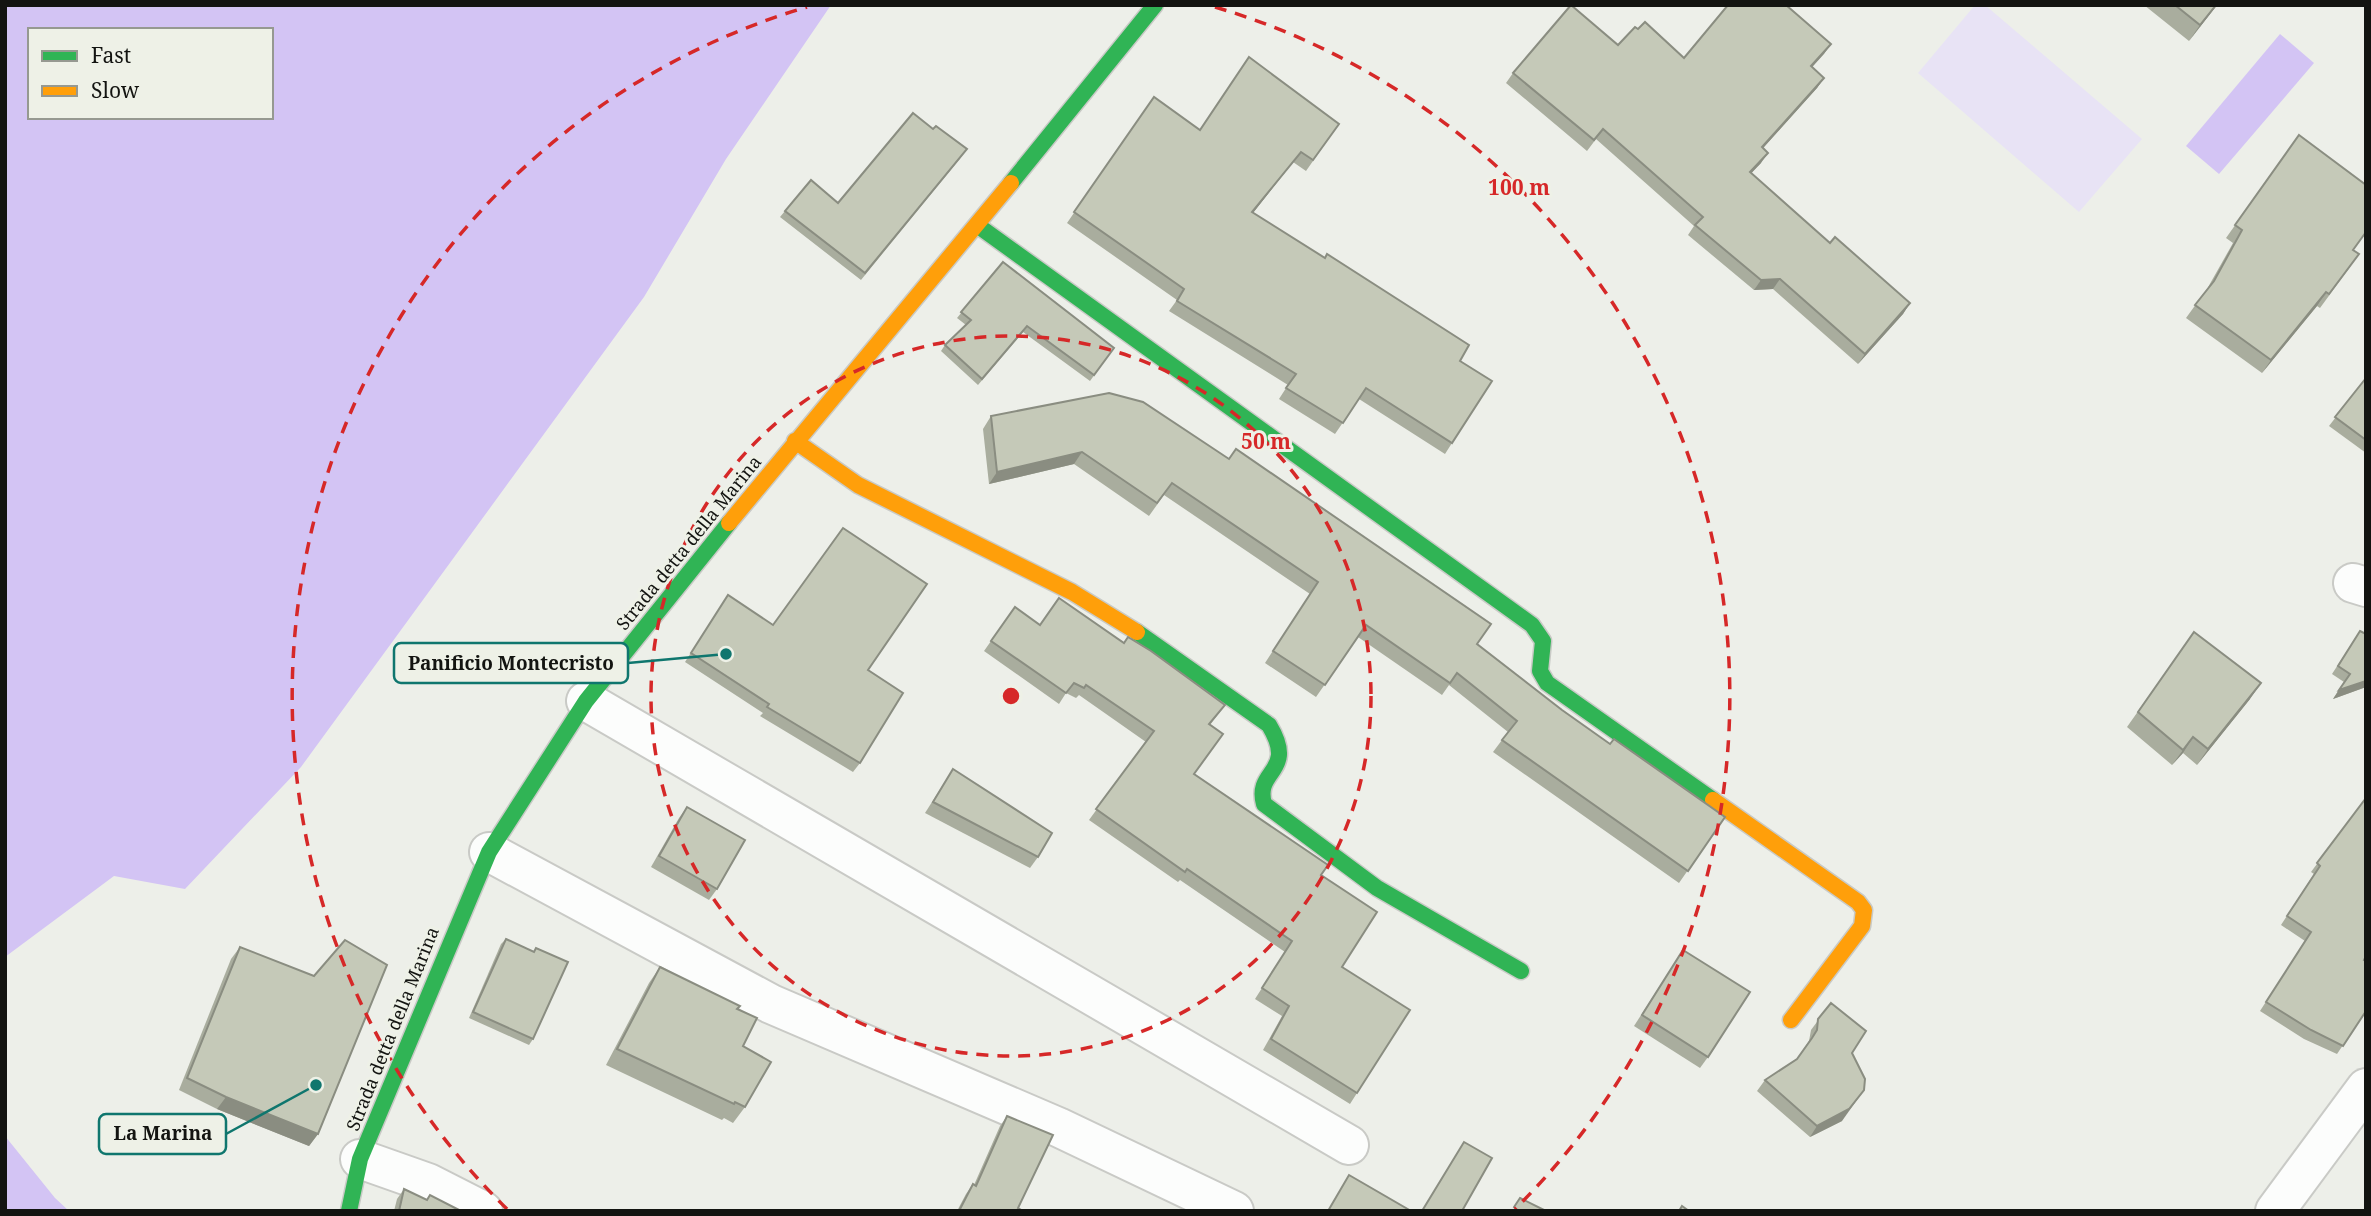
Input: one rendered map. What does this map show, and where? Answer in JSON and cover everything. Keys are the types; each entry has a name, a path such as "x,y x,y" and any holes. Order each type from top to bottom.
{"street":[{"name":"Strada detta della Marina","path":"349,1211 360,1159 489,852 586,701 795,440 977,225 1154,5"},
{"path":"977,225 1532,625 1542,635 1545,645 1540,671 1547,683 1858,902 1866,917 1863,926 1791,1020"},
{"path":"795,440 858,485 1093,605 1156,643 1269,725 1279,737 1282,753 1276,769 1261,789 1264,804 1377,888 1521,971"},
{"path":"586,701 1349,1145"},
{"path":"489,852 771,1004 1058,1127 1234,1211"},
{"path":"2275,1211 2366,1088"},
{"path":"360,1159 428,1183 483,1211"}],"shaded area":[{"path":"5,5 831,5 726,159 644,297 301,767 185,889 114,876 5,957"},
{"path":"1975,5 1985,5 2142,139 2079,212 1918,73"},
{"path":"2280,34 2314,63 2219,174 2186,146"},
{"path":"5,1136 55,1198 69,1211 5,1211"}],"building":[{"path":"1571,5 1618,45 1635,27 1638,29 1645,22 1684,58 1728,5 1786,5 1831,44 1811,66 1824,78 1762,147 1768,153 1750,172 1830,243 1835,237 1910,303 1865,354 1780,279 1761,280 1695,225 1703,217 1603,129 1594,140 1513,73"},
{"path":"2175,5 2216,5 2200,25"},
{"path":"1249,57 1339,124 1313,160 1301,152 1252,212 1325,258 1327,254 1469,345 1460,361 1492,381 1452,443 1366,388 1343,423 1286,388 1296,374 1177,301 1184,289 1074,212 1154,97 1200,130"},
{"path":"913,113 933,129 936,126 967,149 865,273 785,211 811,180 838,203"},
{"path":"2299,135 2366,185 2366,232 2353,250 2359,254 2329,294 2326,292 2271,360 2195,305 2214,281 2242,230 2235,225"},
{"path":"1003,262 1114,348 1094,375 1027,326 982,379 945,345 971,320 961,312"},
{"path":"2366,378 2366,440 2335,417"},
{"path":"1109,393 1143,402 1229,459 1236,449 1491,624 1477,644 1610,744 1614,739 1725,817 1688,871 1502,740 1517,721 1457,673 1450,683 1366,625 1325,685 1273,651 1318,582 1172,483 1157,503 1082,452 997,472 991,416"},
{"path":"843,528 927,584 868,670 903,693 860,763 767,707 769,704 691,653 728,595 773,625"},
{"path":"1059,598 1124,643 1128,637 1151,651 1225,705 1209,724 1223,734 1194,774 1328,865 1321,875 1377,912 1342,967 1410,1010 1357,1093 1271,1039 1289,1006 1262,988 1292,941 1187,869 1185,872 1096,809 1154,731 1086,685 1084,688 1074,683 1066,693 991,641 1015,607 1040,625"},
{"path":"2360,631 2366,634 2366,681 2339,690 2350,674 2338,666"},
{"path":"2194,632 2261,683 2208,749 2193,737 2183,750 2138,712"},
{"path":"953,769 1052,833 1038,857 933,802"},
{"path":"2366,798 2366,1011 2343,1046 2266,1002 2311,932 2287,916 2320,866 2317,863"},
{"path":"687,807 745,840 717,889 659,856"},
{"path":"506,939 534,952 536,948 568,962 533,1039 473,1012"},
{"path":"345,940 387,965 318,1134 226,1097 187,1078 240,947 314,976"},
{"path":"1683,950 1750,992 1708,1057 1642,1015"},
{"path":"660,967 740,1006 737,1009 757,1018 743,1046 771,1062 745,1107 617,1049"},
{"path":"1831,1003 1866,1031 1852,1053 1865,1079 1864,1090 1849,1109 1817,1126 1765,1080 1797,1059 1817,1030 1818,1019"},
{"path":"1007,1116 1053,1135 1018,1208 1023,1211 959,1211 973,1184 976,1186"},
{"path":"1464,1142 1492,1158 1462,1211 1422,1211"},
{"path":"1349,1175 1411,1211 1328,1211"},
{"path":"404,1189 427,1200 430,1195 461,1211 399,1211"},
{"path":"1520,1198 1546,1211 1518,1211 1514,1207"}],"traffic: fast":[{"path":"1011,183 1155,5"},
{"path":"977,225 1532,625 1543,641 1540,671 1547,683 1713,800"},
{"path":"349,1211 360,1159 489,852 586,701 729,523"},
{"path":"1137,632 1269,725 1277,741 1279,753 1278,762 1265,784 1264,804 1377,888 1521,971"}],"traffic: slow":[{"path":"729,523 1011,183"},
{"path":"795,441 858,485 1072,592 1137,632"},
{"path":"1713,800 1858,902 1864,910 1862,926 1791,1020"}],"place":[{"name":"Panificio Montecristo","path":"726,654"},
{"name":"La Marina","path":"316,1085"}]}
